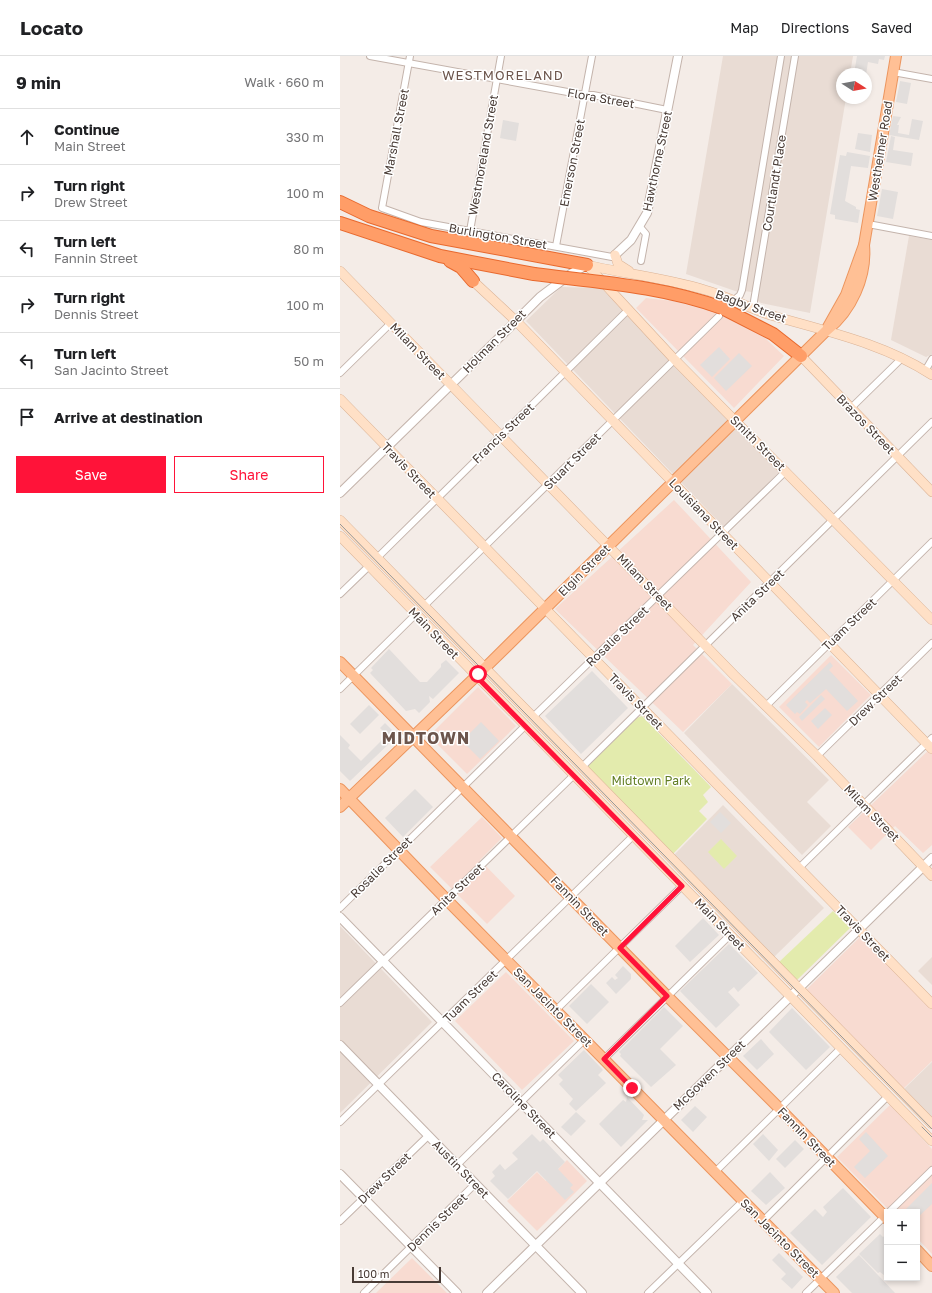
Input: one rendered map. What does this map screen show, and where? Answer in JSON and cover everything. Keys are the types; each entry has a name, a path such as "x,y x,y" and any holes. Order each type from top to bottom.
{"highway":[{"path":"340,202 369,216 431,236 587,265"},
{"path":"340,223 440,256 534,274 651,289 702,301 721,312 773,334 800,356"},
{"path":"440,256 461,267 473,281"}],"main road":[{"name":"Westheimer Road","path":"827,330 839,320 852,300 863,267 864,245 896,56"},
{"path":"615,256 621,267 637,275"},
{"name":"Bagby Street","path":"587,265 704,289 754,309 827,330 876,347 929,373"},
{"name":"Smith Street","path":"587,265 675,360 736,420 932,620"},
{"name":"Milam Street","path":"341,274 502,435 706,645 817,756 932,876"},
{"name":"Louisiana Street","path":"473,281 516,321 612,422 930,743"},
{"name":"Elgin Street","path":"340,807 485,668 827,330"},
{"name":"Brazos Street","path":"800,356 932,492"},
{"name":"Travis Street","path":"340,399 932,1004"},
{"name":"Main Street","path":"340,520 932,1124"},
{"name":"Main Street","path":"340,536 932,1141"},
{"name":"Fannin Street","path":"340,662 667,996 884,1212"},
{"name":"San Jacinto Street","path":"340,789 400,849 446,899 834,1293"},
{"path":"920,1253 932,1266"}],"street":[{"name":"Flora Street","path":"370,56 584,95 592,95 667,110"},
{"name":"Marshall Street","path":"382,208 410,56"},
{"name":"Westmoreland Street","path":"470,231 501,56"},
{"name":"Emerson Street","path":"556,246 592,56"},
{"name":"Hawthorne Street","path":"615,256 631,240 647,213 678,56"},
{"name":"Courtlandt Place","path":"734,300 742,293 781,56"},
{"name":"Courtlandt Place","path":"754,309 758,276 795,56"},
{"path":"893,72 932,79"},
{"path":"770,120 784,122"},
{"path":"757,200 770,202"},
{"name":"Burlington Street","path":"382,208 421,222 612,257 615,256"},
{"path":"868,224 932,236"},
{"path":"640,227 646,234 641,261"},
{"name":"Holman Street","path":"340,493 516,321 524,311 547,291 587,265"},
{"path":"745,274 758,276"},
{"name":"Francis Street","path":"377,558 629,309"},
{"name":"Stuart Street","path":"424,606 675,360 721,312"},
{"path":"340,373 391,323"},
{"path":"851,408 901,359"},
{"path":"929,373 932,359"},
{"name":"Anita Street","path":"582,767 932,422"},
{"name":"Rosalie Street","path":"533,717 786,471"},
{"name":"Tuam Street","path":"766,706 932,542"},
{"path":"340,594 369,566"},
{"path":"340,689 416,614"},
{"name":"Drew Street","path":"817,756 932,643"},
{"name":"Rosalie Street","path":"340,908 525,726"},
{"path":"799,868 930,743"},
{"name":"Anita Street","path":"340,1003 574,775"},
{"name":"Tuam Street","path":"340,1122 634,836"},
{"name":"McGowen Street","path":"487,1293 932,858"},
{"path":"556,1010 682,886"},
{"name":"Caroline Street","path":"340,917 707,1293"},
{"path":"604,1059 730,935"},
{"path":"457,1165 585,1040"},
{"name":"Austin Street","path":"340,1045 582,1293"},
{"path":"715,1172 841,1048"},
{"path":"763,1221 888,1096"},
{"name":"Drew Street","path":"340,1222 428,1136"},
{"path":"893,1209 932,1170"},
{"path":"340,1174 457,1293"},
{"name":"Dennis Street","path":"364,1293 475,1184"},
{"path":"648,1293 743,1201"},
{"path":"806,1293 884,1218"}],"shaded area":[{"path":"723,56 853,56 851,68 836,68 836,104 845,104 810,313 761,303 758,301 758,293 738,290 738,292 686,274"},
{"path":"857,56 885,56 884,60 879,59 878,64 868,62 867,68 855,68"},
{"path":"900,81 911,83 907,104 896,102"},
{"path":"893,116 901,117 897,125 899,125 898,133 909,135 912,119 923,121 919,140 889,135"},
{"path":"503,120 519,123 516,141 500,138"},
{"path":"858,133 872,135 870,152 855,149"},
{"path":"891,136 895,137 893,150 913,153 911,166 886,162"},
{"path":"847,152 870,156 868,168 851,166 845,201 856,207 856,209 860,210 858,223 835,219 835,215 830,214 840,155 846,156"},
{"path":"882,189 898,192 893,219 877,216"},
{"path":"909,236 932,240 932,354 926,357 891,340"},
{"path":"561,287 601,288 780,471 724,527 526,321"},
{"path":"646,298 673,301 706,310 713,310 739,321 765,338 784,356 734,408 636,308"},
{"path":"719,347 730,359 712,377 700,365"},
{"path":"739,353 752,366 726,391 714,378"},
{"path":"674,500 751,582 693,645 732,684 683,732 555,609"},
{"path":"389,649 420,682 427,682 446,660 459,673 433,699 429,696 430,702 419,713 415,709 406,711 370,673 373,670 371,668"},
{"path":"831,655 871,695 819,747 779,707"},
{"path":"830,662 833,666 829,670 858,701 847,711 826,689 810,703 807,700 805,702 808,705 800,714 797,712 795,714 786,705"},
{"path":"592,671 628,708 581,754 545,716"},
{"path":"732,684 829,780 807,802 831,826 802,855 684,733"},
{"path":"478,687 516,726 467,774 429,736"},
{"path":"821,695 825,699 802,721 799,717"},
{"path":"369,705 379,715 360,734 350,724"},
{"path":"825,708 832,715 818,729 811,721"},
{"path":"481,722 499,741 480,759 462,741"},
{"path":"385,723 395,733 396,737 350,781 340,771 340,735 350,745 348,748 361,761 387,735 380,728"},
{"path":"932,747 932,845 923,853 895,826 871,850 848,827"},
{"path":"415,789 433,807 403,837 385,818"},
{"path":"723,805 824,908 773,958 674,855"},
{"path":"720,812 731,823 721,833 710,822"},
{"path":"482,817 502,838 480,860 515,896 487,924 430,867"},
{"path":"703,918 719,935 690,962 675,946"},
{"path":"340,926 432,1022 340,1113"},
{"path":"861,936 932,1008 932,1061 903,1089 804,992"},
{"path":"729,944 758,973 738,992 734,987 728,992 740,1005 716,1028 680,991"},
{"path":"932,957 932,985 918,971"},
{"path":"623,966 631,974 631,979 616,994 606,983 612,977 615,980 618,978 615,975"},
{"path":"506,972 574,1041 522,1090 455,1021"},
{"path":"591,984 609,1002 587,1024 569,1006"},
{"path":"664,1007 683,1026 660,1049 676,1065 651,1087 620,1056 621,1054 619,1052"},
{"path":"792,1008 830,1047 806,1070 769,1032"},
{"path":"761,1039 774,1054 757,1070 743,1056"},
{"path":"584,1050 603,1070 598,1075 606,1083 576,1111 569,1104 573,1099 559,1084 563,1080 558,1075"},
{"path":"932,1062 932,1120 903,1090"},
{"path":"627,1097 644,1115 642,1120 648,1120 621,1147 599,1124 623,1100 626,1102"},
{"path":"890,1105 932,1149 932,1254 920,1241 920,1209 888,1209 837,1157"},
{"path":"695,1106 707,1117 693,1132 681,1120"},
{"path":"576,1112 586,1121 571,1136 561,1127"},
{"path":"866,1132 888,1156 865,1178 854,1167 870,1151 859,1139"},
{"path":"532,1134 540,1142 543,1139 565,1162 558,1169 573,1185 570,1188 574,1192 565,1200 537,1171 508,1199 490,1181 495,1176 492,1172 500,1164 505,1170 518,1159 512,1153"},
{"path":"763,1134 778,1150 769,1161 753,1144"},
{"path":"795,1140 804,1149 785,1168 776,1159"},
{"path":"567,1160 587,1181 537,1231 507,1201 537,1172 546,1181"},
{"path":"770,1172 785,1188 766,1205 751,1191"},
{"path":"932,1183 932,1204 920,1215 920,1209 906,1209"},
{"path":"843,1188 871,1217 822,1265 790,1233 815,1209 823,1217 827,1212 823,1207"},
{"path":"880,1234 884,1236 884,1275 880,1272 878,1273 859,1254"},
{"path":"779,1253 803,1277 792,1289 781,1279 786,1274 772,1260"},
{"path":"859,1255 895,1293 852,1293 836,1277"},
{"path":"412,1258 447,1293 376,1293"}],"green space":[{"name":"Midtown Park","path":"642,716 711,787 703,795 708,802 699,811 707,819 671,856 588,769 589,764 634,719"},
{"path":"721,839 737,856 724,869 708,852"},
{"path":"833,911 850,928 796,981 778,963"}],"tram line":[{"path":"340,524 932,1129"},
{"path":"922,1127 932,1137"}],"district":[{"name":"WESTMORELAND","path":"503,75"},
{"name":"MIDTOWN","path":"426,738"}],"route":[{"path":"478,674 476,676 682,886 620,948 667,996 604,1059 632,1088"}]}
